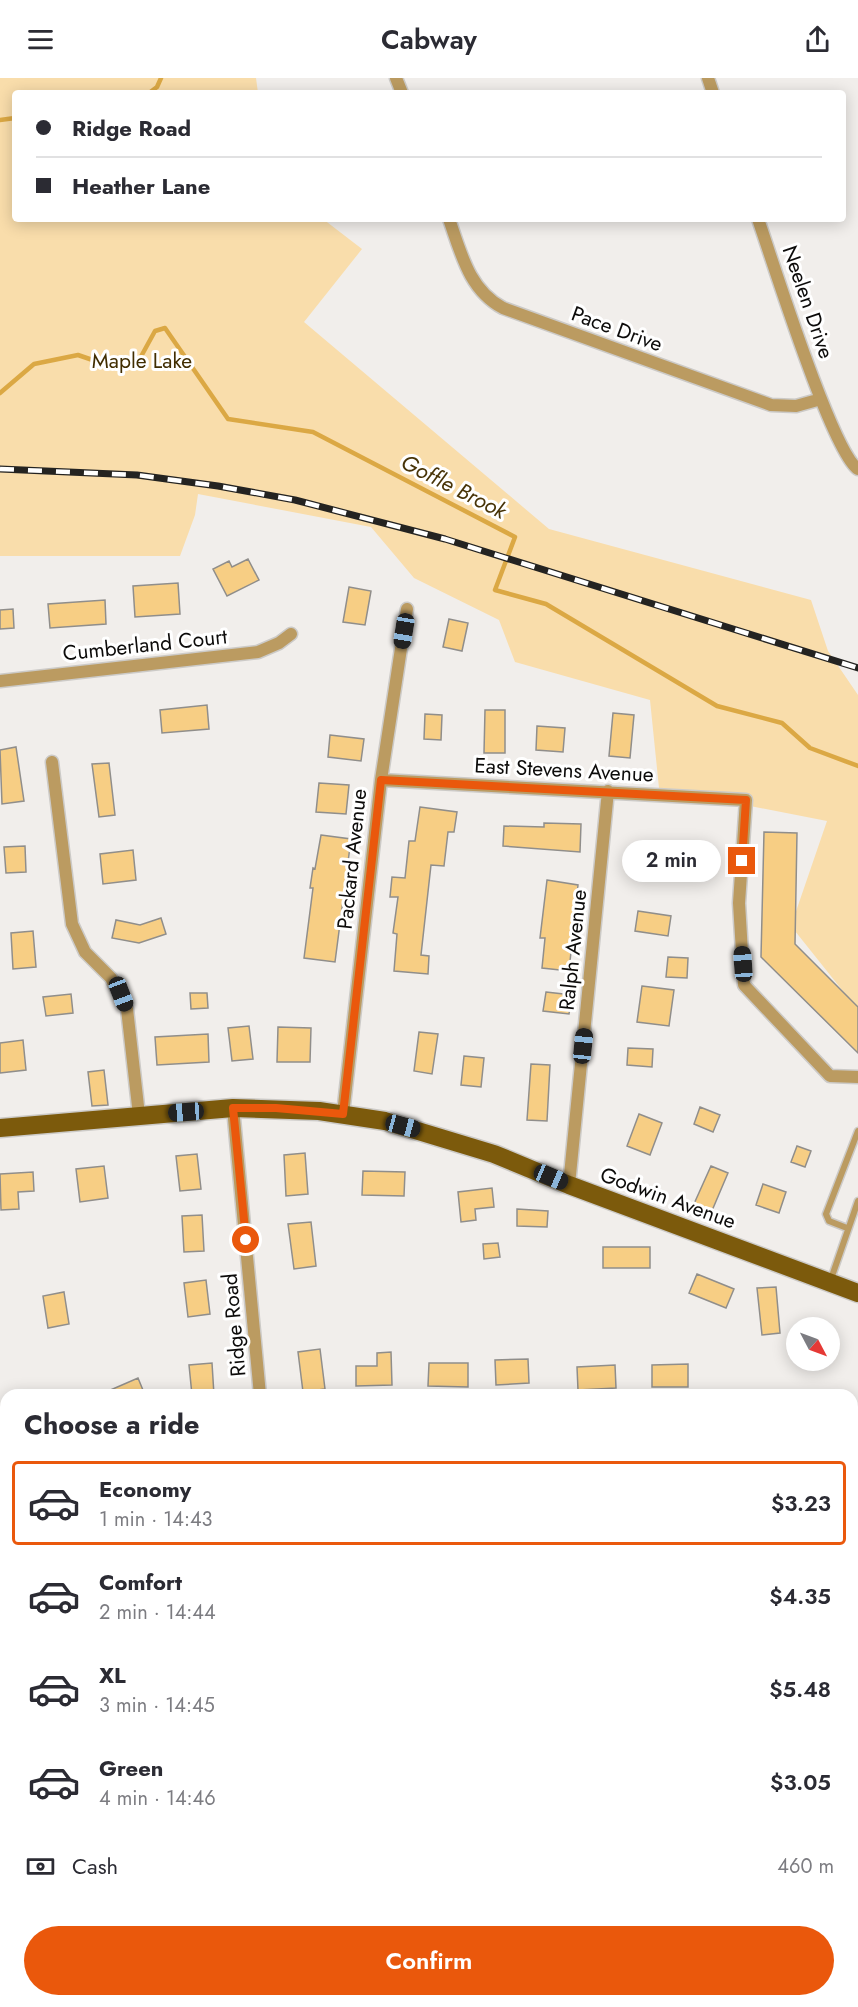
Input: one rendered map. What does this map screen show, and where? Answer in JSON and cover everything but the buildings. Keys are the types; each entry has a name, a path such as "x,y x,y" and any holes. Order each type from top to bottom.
{"main road":[{"name":"Godwin Avenue","path":"0,1128 233,1108 276,1108 343,1114 439,1135 494,1154 569,1185 858,1293"}],"street":[{"name":"Pace Drive","path":"450,222 468,271 479,289 489,300 503,308 771,405 796,406 821,399"},
{"name":"Neelen Drive","path":"759,222 821,399 845,454 858,469"},
{"name":"Packard Avenue","path":"343,1114 381,780 407,609"},
{"name":"Cumberland Court","path":"0,681 258,652 279,644 291,634"},
{"path":"52,762 72,924 85,952 111,978 127,1009 139,1115"},
{"name":"East Stevens Avenue","path":"381,780 746,800 739,903 744,984 830,1076 858,1077"},
{"name":"Ralph Avenue","path":"569,1185 608,791"},
{"name":"Ridge Road","path":"233,1108 260,1389"}],"lane":[{"path":"847,1228 829,1221 826,1214 858,1131"},
{"path":"830,1282 858,1201"}],"green space":[{"name":"Maple Lake","path":"0,78 256,78 258,90 12,90 12,222 327,222 362,249 304,322 549,529 811,600 828,651 858,695 858,1010 791,926 827,821 659,788 650,700 515,662 499,620 414,578 371,527 198,494 195,515 180,556 0,556"}],"waterway":[{"name":"Goffle Brook","path":"153,90 161,78"},
{"name":"Goffle Brook","path":"0,120 12,118"},
{"name":"Goffle Brook","path":"0,393 34,364 78,355 110,366 138,362 155,331 165,328 228,419 313,432 515,537 495,590 546,604 717,706 782,723 810,748 858,766"}],"railway":[{"path":"0,469 137,475 295,500 445,539 858,668"}],"route":[{"path":"246,1240 233,1108 276,1108 343,1114 381,780 746,800 742,861"}]}
